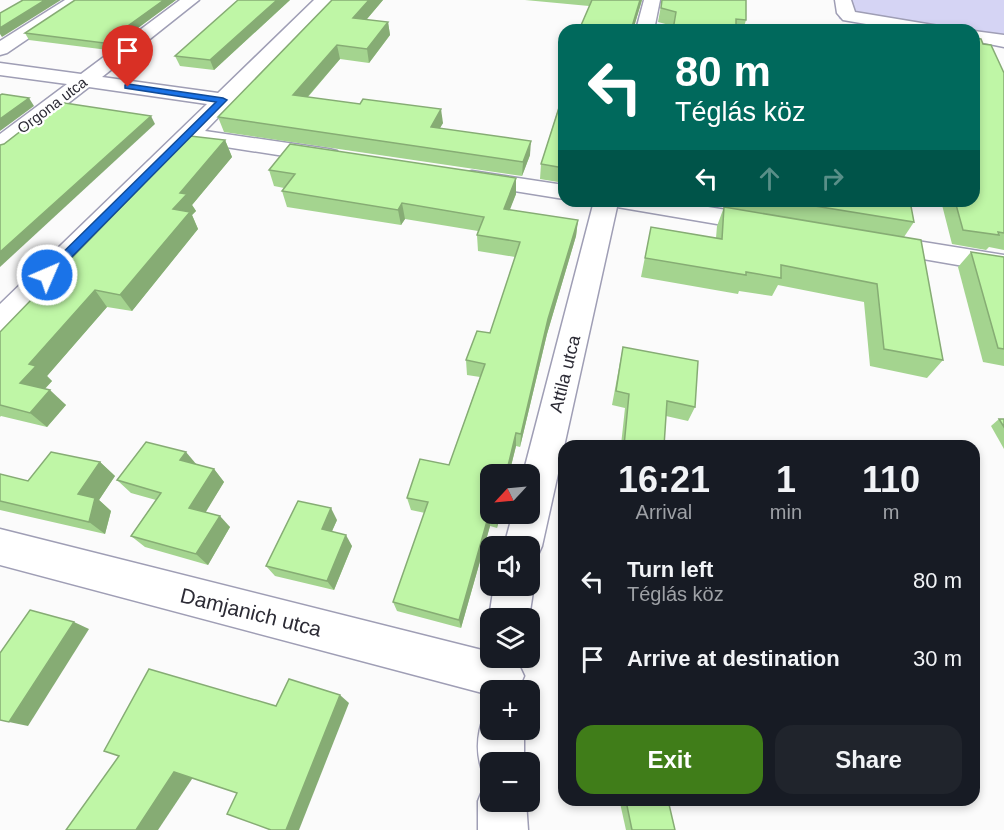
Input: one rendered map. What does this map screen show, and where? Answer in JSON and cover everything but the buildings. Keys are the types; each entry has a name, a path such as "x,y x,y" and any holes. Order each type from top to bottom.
{"street":[{"path":"0,48 77,0"},
{"name":"Orgona utca","path":"0,145 190,0"},
{"path":"0,322 324,0"},
{"path":"646,24 652,0"},
{"path":"843,0 849,16 897,24"},
{"path":"0,69 223,100"},
{"path":"189,135 353,159"},
{"path":"447,174 558,191"},
{"name":"Attila utca","path":"525,536 605,207"},
{"path":"660,207 785,228"},
{"path":"854,239 1004,264"},
{"name":"Damjanich utca","path":"0,547 503,674"},
{"path":"502,812 503,830"}],"shaded area":[{"path":"836,0 1004,0 1004,45 980,41 980,24 870,24 839,19"}],"route":[{"path":"47,275 223,100 128,87"}]}
